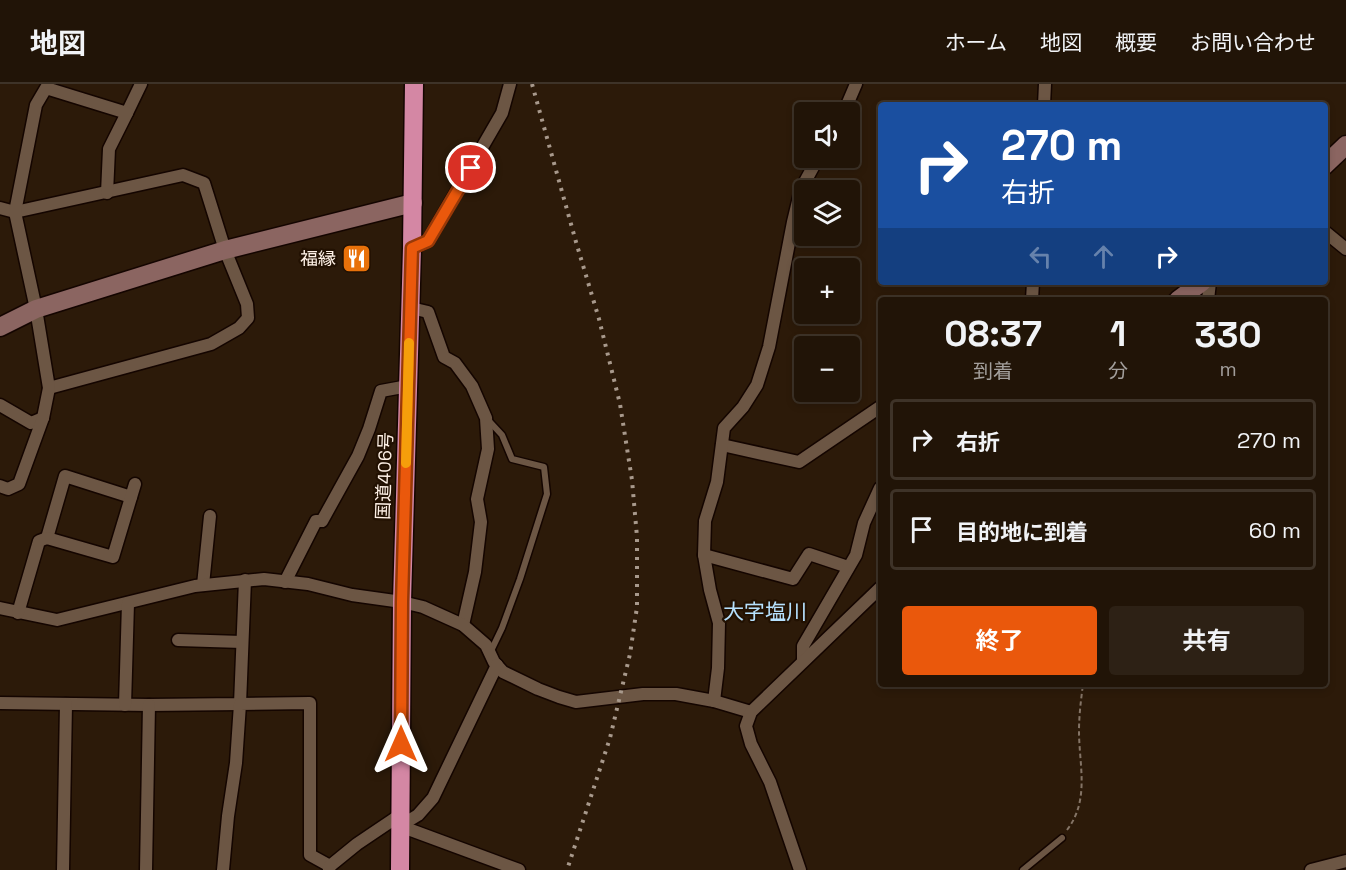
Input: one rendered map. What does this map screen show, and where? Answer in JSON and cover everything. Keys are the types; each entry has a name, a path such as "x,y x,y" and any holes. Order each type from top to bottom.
{"highway":[{"name":"国道406号","path":"400,870 402,602 411,308 414,84"}],"street":[{"path":"107,193 109,149 141,84"},
{"path":"412,248 428,241 502,113 510,84"},
{"path":"848,102 856,84"},
{"path":"1044,102 1045,84"},
{"path":"0,486 8,489 19,484 43,418 49,388 36,309 15,212 36,105 46,88 127,113"},
{"path":"1328,162 1346,145"},
{"path":"714,701 718,668 719,623 704,555 705,521 717,482 724,428 743,407 757,385 763,368 801,189 813,168"},
{"path":"0,208 15,212 183,175 204,183 225,250 248,304 248,318 239,328 211,345 49,388"},
{"path":"0,327 36,309 225,250 413,203"},
{"path":"1328,234 1346,249"},
{"path":"1182,297 1198,285"},
{"path":"411,308 428,312 444,357 455,363 472,386 486,418 488,449 477,499 482,522 475,572 462,626"},
{"path":"285,582 316,521 322,521 358,456 381,391 408,386"},
{"path":"0,405 31,423 43,418"},
{"path":"722,445 799,462 878,408"},
{"path":"47,538 65,476 131,497"},
{"path":"18,613 39,541 47,538 113,557 135,484"},
{"path":"803,660 803,646 856,555 864,523 878,492"},
{"path":"203,585 210,516"},
{"path":"704,555 793,579 809,554 848,567"},
{"path":"0,608 57,620 203,585 264,579 308,584 352,595 423,607 462,626 486,645 503,672 538,689 576,702 643,694 676,694 714,701 751,712"},
{"path":"223,870 236,763 245,580"},
{"path":"800,870 770,782 751,744 746,726 751,712 878,590"},
{"path":"125,705 128,603"},
{"path":"178,640 242,642"},
{"path":"0,703 149,705 310,703 310,855 330,868 357,844 400,820 418,815 433,798 497,665"},
{"path":"63,870 66,704"},
{"path":"146,870 149,705"},
{"path":"400,820 525,869"},
{"path":"1311,870 1346,861"}],"lane":[{"path":"486,418 502,435 512,459 544,467 547,494 520,579 490,654"},
{"path":"1023,870 1062,838"}],"path":[{"path":"1062,838 1075,820 1081,803 1082,768 1079,733 1083,687"}],"railway":[{"path":"532,84 599,319 620,404 632,480 637,537 637,607 630,654 610,738 567,870"}],"slow traffic":[{"path":"406,463 409,343"}],"place":[{"name":"福縁","path":"357,258"}],"district":[{"name":"大字塩川","path":"765,611"}],"route":[{"path":"401,744 402,602 412,248 428,241 471,168"}]}
